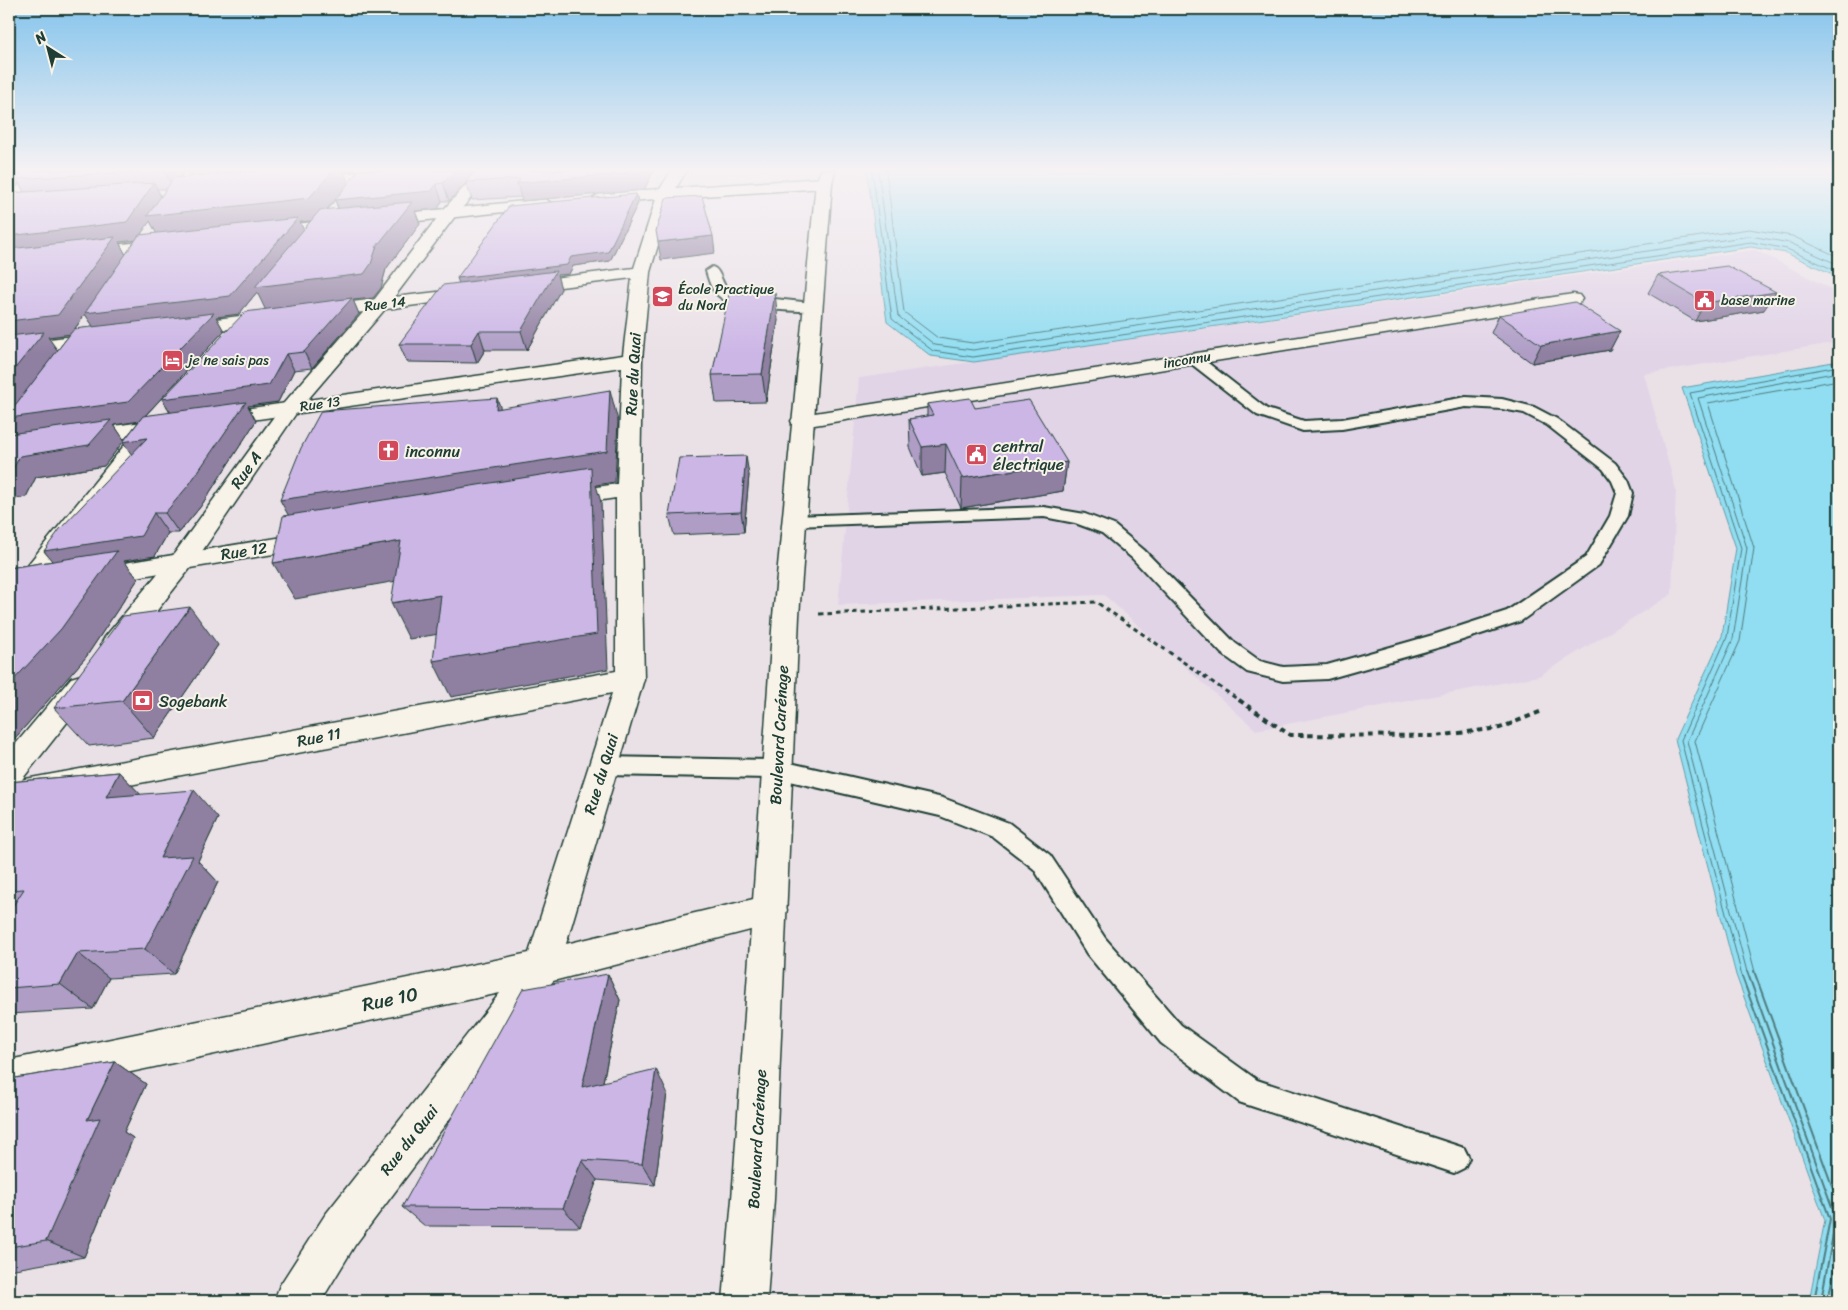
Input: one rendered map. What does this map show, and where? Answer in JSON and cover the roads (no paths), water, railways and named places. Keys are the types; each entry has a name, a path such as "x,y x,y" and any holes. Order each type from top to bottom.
{"street":[{"path":"133,262 154,231"},
{"path":"249,234 274,231"},
{"path":"307,247 321,231"},
{"name":"Rue A","path":"9,773 183,560 290,408 380,304 435,231"},
{"name":"Rue du Quai","path":"296,1301 340,1230 542,967 630,679 628,489 632,360 642,272 656,231"},
{"name":"Boulevard Carénage","path":"745,1301 753,1199 786,616 820,231"},
{"path":"66,255 182,242"},
{"path":"506,289 642,272"},
{"name":"Rue 14","path":"167,331 487,291"},
{"path":"227,342 265,299"},
{"name":"inconnu","path":"802,421 1573,299"},
{"path":"61,365 89,326"},
{"path":"9,350 118,337"},
{"name":"Rue 13","path":"9,448 632,360"},
{"path":"14,594 148,428 168,407"},
{"path":"541,503 628,489"},
{"name":"Rue 12","path":"14,594 66,580 338,536"},
{"name":"Rue 11","path":"9,795 630,679"},
{"name":"Rue 10","path":"9,1080 542,967 770,910"}],"lane":[{"path":"712,271 718,288 724,294 738,300 812,307"},
{"path":"794,520 1044,512 1079,518 1108,529 1138,554 1228,648 1254,667 1283,674 1327,672 1436,641 1514,616 1593,562 1619,516 1625,494 1620,480 1609,466 1552,422 1529,410 1502,404 1466,402 1342,424 1304,426 1262,412 1194,359"},
{"path":"603,766 777,769 943,808 1001,830 1042,862 1096,946 1171,1034 1249,1092 1454,1158"}],"water":[{"path":"875,231 1839,231 1839,277 1786,253 1751,247 974,362 931,356 887,322"},
{"path":"1839,361 1839,1301 1809,1301 1825,1220 1736,975 1675,739 1722,636 1736,548 1682,388"}],"place":[{"name":"École Practique du Nord","path":"662,297"},
{"name":"base marine","path":"1705,300"},
{"name":"je ne sais pas","path":"172,360"},
{"name":"inconnu","path":"389,451"},
{"name":"central électrique","path":"977,455"},
{"name":"Sogebank","path":"143,701"}]}
